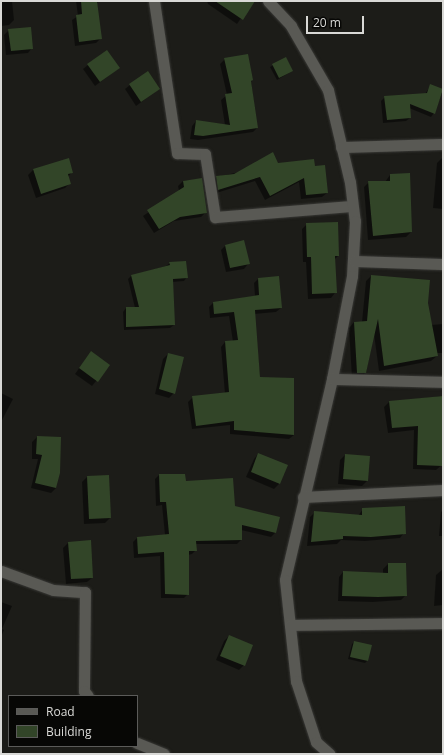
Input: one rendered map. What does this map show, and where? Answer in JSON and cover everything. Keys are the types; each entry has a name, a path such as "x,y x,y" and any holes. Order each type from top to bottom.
{"street":[{"path":"154,1 177,153 206,154 215,217 352,206"},
{"path":"268,1 291,26 328,90 350,182 354,222 354,261 332,380 303,497 285,580 296,681 316,742 330,754"},
{"path":"341,147 443,144"},
{"path":"354,261 443,264"},
{"path":"332,380 443,382"},
{"path":"303,497 443,490"},
{"path":"1,571 53,590 85,592 84,691 87,695"},
{"path":"290,625 443,623"},
{"path":"138,742 164,754"}],"building":[{"path":"81,1 97,1 102,39 79,42 76,15 82,14"},
{"path":"215,1 255,1 243,20"},
{"path":"31,27 33,49 11,51 8,29"},
{"path":"107,50 120,68 100,82 87,64"},
{"path":"248,54 253,80 251,81 258,128 203,136 194,135 196,120 230,125 225,94 232,93 224,58"},
{"path":"286,57 293,71 279,78 272,64"},
{"path":"148,71 160,89 141,102 129,84"},
{"path":"430,84 443,89 435,114 410,104 411,118 387,120 384,96 427,93"},
{"path":"273,152 278,163 314,159 315,166 325,165 328,193 306,195 304,178 270,196 260,177 218,190 216,176 234,174"},
{"path":"69,158 73,173 68,174 71,184 41,194 33,169"},
{"path":"410,173 412,232 373,236 368,181 390,181 390,174"},
{"path":"202,178 207,213 180,217 159,229 147,210 184,187 183,181"},
{"path":"338,222 339,256 335,256 337,293 312,294 311,257 307,257 306,223"},
{"path":"244,240 250,264 230,268 225,245"},
{"path":"186,261 188,278 173,279 175,325 126,327 126,307 139,307 131,275 170,265 169,262"},
{"path":"371,275 430,280 428,303 438,356 384,366 378,319 366,373 357,373 354,322 367,321"},
{"path":"279,276 282,308 255,310 260,377 294,378 294,435 234,430 234,421 196,426 192,396 229,392 225,341 238,340 234,312 214,314 213,302 259,295 258,278"},
{"path":"91,351 110,365 98,382 79,368"},
{"path":"168,353 184,357 175,394 159,389"},
{"path":"443,396 442,466 417,465 418,426 392,428 389,401"},
{"path":"37,436 61,437 60,473 56,488 35,483 42,455 36,454"},
{"path":"258,453 288,465 280,484 251,472"},
{"path":"345,454 370,456 368,481 343,479"},
{"path":"159,474 185,474 186,481 233,478 235,506 280,517 276,533 242,525 242,540 196,541 197,551 189,551 189,595 165,594 164,552 138,554 137,537 169,534 166,502 160,502"},
{"path":"109,475 111,518 89,519 87,476"},
{"path":"405,506 406,534 371,537 343,536 343,539 311,542 314,511 362,515 362,508"},
{"path":"91,540 93,578 71,579 68,542"},
{"path":"388,563 406,563 407,596 342,596 343,571 388,573"},
{"path":"229,635 253,645 245,666 220,656"},
{"path":"354,641 372,645 368,661 350,657"}]}
